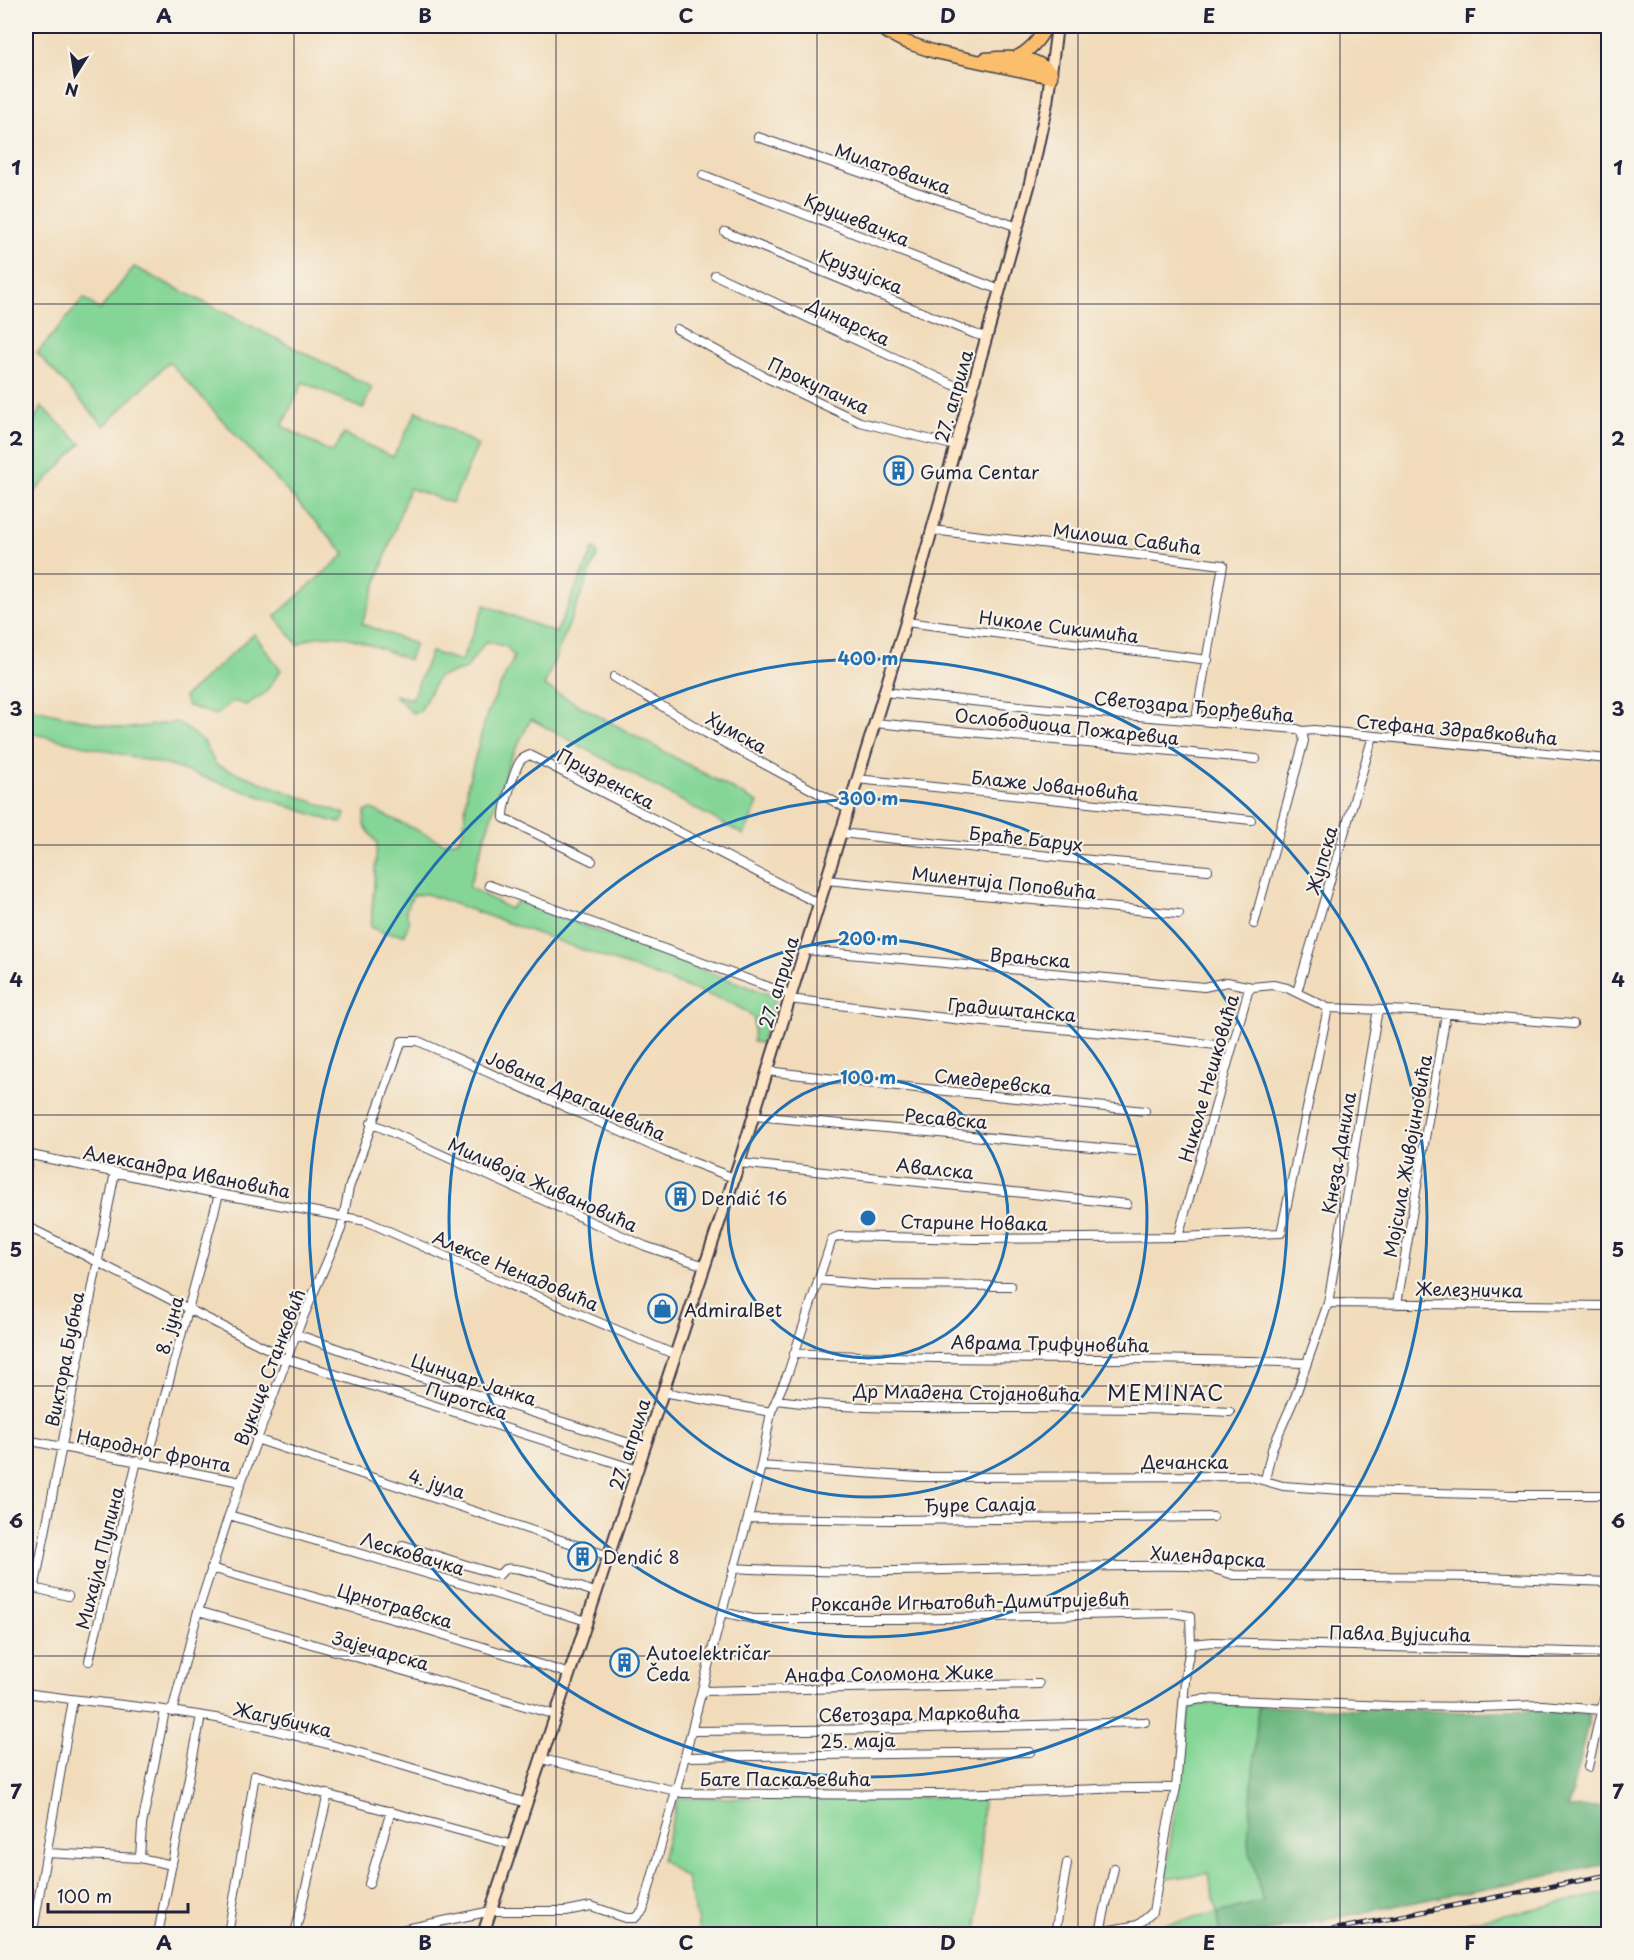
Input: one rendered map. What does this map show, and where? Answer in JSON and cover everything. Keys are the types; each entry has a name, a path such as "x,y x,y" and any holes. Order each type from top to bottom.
{"main road":[{"path":"875,26 914,45 935,52 1051,75"},
{"path":"1015,58 1036,44 1046,26"},
{"name":"27. априла","path":"483,1935 739,1164 906,622 1036,158 1057,26"},
{"path":"975,60 1015,58 1038,62 1051,75"}],"street":[{"name":"Милатовачка","path":"758,137 1018,227"},
{"name":"Крушевачка","path":"703,175 1000,290"},
{"name":"Крузијска","path":"725,232 987,337"},
{"name":"Динарска","path":"715,275 971,393"},
{"name":"Прокупачка","path":"677,329 769,379 860,422 956,446"},
{"name":"Милоша Савића","path":"932,530 1223,564 1208,660"},
{"name":"Николе Сикимића","path":"906,622 1208,660"},
{"path":"1196,720 1208,660"},
{"name":"Хумска","path":"614,677 706,733 848,809"},
{"name":"Светозара Ђорђевића","path":"884,692 1302,731 1304,741 1254,924"},
{"name":"Ослободиоца Пожаревца","path":"874,723 1256,759"},
{"name":"Стефана Здравковића","path":"1302,731 1314,730 1608,759"},
{"name":"Жупска","path":"1297,992 1373,736"},
{"name":"Призренска","path":"592,861 504,818 516,771 523,758 530,755 819,904"},
{"name":"Блаже Јовановића","path":"857,779 1251,820"},
{"name":"Браће Барух","path":"841,833 1068,858 1208,870"},
{"name":"Милентија Поповића","path":"826,880 1179,914"},
{"name":"Градиштанска","path":"489,885 790,997 962,1020 1232,1047"},
{"name":"Врањска","path":"804,950 1204,987 1227,982 1252,987"},
{"name":"Николе Нешковића","path":"1178,1237 1248,992 1252,987 1273,985 1297,992 1322,1007 1328,1008 1378,1009 1574,1024"},
{"name":"Старине Новака","path":"676,1791 748,1518 771,1412 794,1353 832,1239 839,1236 975,1239 1178,1237 1281,1233 1328,1008"},
{"name":"Кнеза Данила","path":"1265,1480 1272,1449 1294,1397 1328,1303 1378,1009"},
{"name":"Мојсила Живојиновића","path":"1397,1304 1446,1014"},
{"name":"Вукице Станковић","path":"140,1858 142,1825 168,1712 211,1568 281,1372 341,1229 349,1188 400,1044 407,1040"},
{"name":"Јована Драгашевића","path":"407,1040 418,1041 666,1152 734,1178"},
{"name":"Смедеревска","path":"768,1071 1145,1111"},
{"name":"Ресавска","path":"754,1116 1135,1151"},
{"name":"Миливоја Живановића","path":"371,1123 645,1246 705,1266"},
{"path":"26,1173 27,1154"},
{"name":"Александра Ивановића","path":"27,1154 219,1194 344,1217"},
{"name":"Авалска","path":"739,1164 1127,1204"},
{"name":"Виктора Бубња","path":"68,1596 35,1587 115,1172"},
{"name":"8. јуна","path":"147,1463 219,1194"},
{"name":"Алексе Ненадовића","path":"344,1217 376,1224 494,1278 676,1354"},
{"name":"Пиротска","path":"26,1226 287,1359 638,1470"},
{"path":"818,1280 873,1285 1011,1286"},
{"name":"Железничка","path":"1328,1303 1608,1306"},
{"path":"281,1372 274,1353 295,1338"},
{"name":"Цинцар Јанка","path":"295,1338 645,1448"},
{"name":"Аврама Трифуновића","path":"794,1353 1007,1358 1225,1359 1306,1363"},
{"path":"663,1392 771,1412"},
{"name":"Др Младена Стојановића","path":"776,1400 811,1404 908,1408 1152,1408 1230,1412"},
{"name":"4. јула","path":"256,1439 609,1556"},
{"name":"Народног фронта","path":"26,1440 241,1482"},
{"name":"Михајла Пупина","path":"89,1661 137,1461"},
{"name":"Дечанска","path":"761,1466 919,1477 1248,1476 1295,1488 1516,1495 1608,1495"},
{"name":"Лесковачка","path":"229,1515 587,1621"},
{"name":"Ђуре Салаја","path":"748,1518 890,1520 1213,1517"},
{"path":"403,1545 499,1575 509,1568 527,1571 597,1593"},
{"name":"Хилендарска","path":"733,1568 849,1570 1129,1565 1211,1568 1234,1575 1486,1577 1608,1582"},
{"name":"Црнотравска","path":"211,1568 406,1623 570,1674"},
{"name":"Зајечарска","path":"198,1611 556,1715"},
{"name":"Роксанде Игњатовић-Димитријевић","path":"722,1612 753,1619 1185,1614 1190,1616 1191,1644"},
{"name":"Павла Вујисића","path":"1191,1644 1213,1642 1608,1653"},
{"path":"1089,1935 1137,1926 1153,1912 1167,1823 1176,1788 1187,1661 1191,1644"},
{"path":"1588,1767 1608,1682"},
{"name":"Анафа Соломона Жике","path":"703,1691 1039,1684"},
{"name":"Жагубичка","path":"26,1693 246,1724 360,1753 527,1803"},
{"path":"47,1935 29,1930 47,1853 73,1700"},
{"path":"1184,1702 1202,1700 1479,1707 1542,1705 1601,1710"},
{"path":"158,1935 201,1716"},
{"name":"Светозара Марковића","path":"693,1731 1145,1722"},
{"name":"25. маја","path":"686,1757 1030,1752"},
{"path":"542,1758 676,1791"},
{"path":"228,1935 255,1776 513,1845"},
{"name":"Бате Паскаљевића","path":"491,1911 566,1911 591,1906 626,1918 639,1916 643,1910 676,1791 682,1793 828,1794 1176,1788"},
{"path":"295,1935 328,1794"},
{"path":"369,1884 391,1811"},
{"path":"47,1853 140,1858 172,1865"},
{"path":"1054,1935 1067,1863"},
{"path":"1100,1932 1114,1868"},
{"path":"382,1935 491,1911"}],"green space":[{"path":"134,267 372,387 363,409 303,382 282,426 332,453 344,434 393,457 417,411 478,445 452,503 409,488 362,624 415,644 409,660 368,644 338,636 310,638 298,645 275,616 345,554 169,362 104,426 37,353 84,298 100,310"},
{"path":"42,407 81,444 26,501 26,434"},
{"path":"594,548 598,553 544,686 758,803 744,835 531,719 508,764 469,887 510,909 517,901 776,997 761,1043 753,1042 754,1019 749,1013 731,1003 427,894 413,895 406,910 409,923 404,935 382,932 371,927 377,843 364,825 365,812 372,809 444,843 458,840 463,832 468,783 487,714 514,657 507,647 486,641 466,669 438,677 420,711 412,713 395,695 412,699 431,652 461,661 485,605 556,633"},
{"path":"254,634 281,670 265,693 246,705 233,701 216,715 188,706 184,697"},
{"path":"26,707 123,729 177,722 204,742 216,765 345,814 342,823 171,766 26,732"},
{"path":"1201,1704 1258,1706 1248,1843 1263,1901 1218,1913 1219,1934 1123,1934 1217,1913 1208,1873 1165,1879 1190,1708"},
{"path":"1258,1706 1468,1712 1540,1710 1590,1715 1568,1808 1608,1806 1608,1864 1253,1934 1219,1934 1218,1913 1263,1901 1248,1843"},
{"path":"983,1797 977,1934 698,1934 698,1922 686,1878 662,1860 678,1798"},
{"path":"1608,1893 1608,1934 1414,1934"}],"railway":[{"path":"1311,1934 1608,1875"}],"place":[{"name":"Guma Centar","path":"899,471"},
{"name":"Dendić 16","path":"680,1197"},
{"name":"AdmiralBet","path":"663,1309"},
{"name":"Dendić 8","path":"582,1556"},
{"name":"Autoelektričar Čeda","path":"625,1662"}],"district":[{"name":"MEMINAC","path":"1166,1392"}]}
